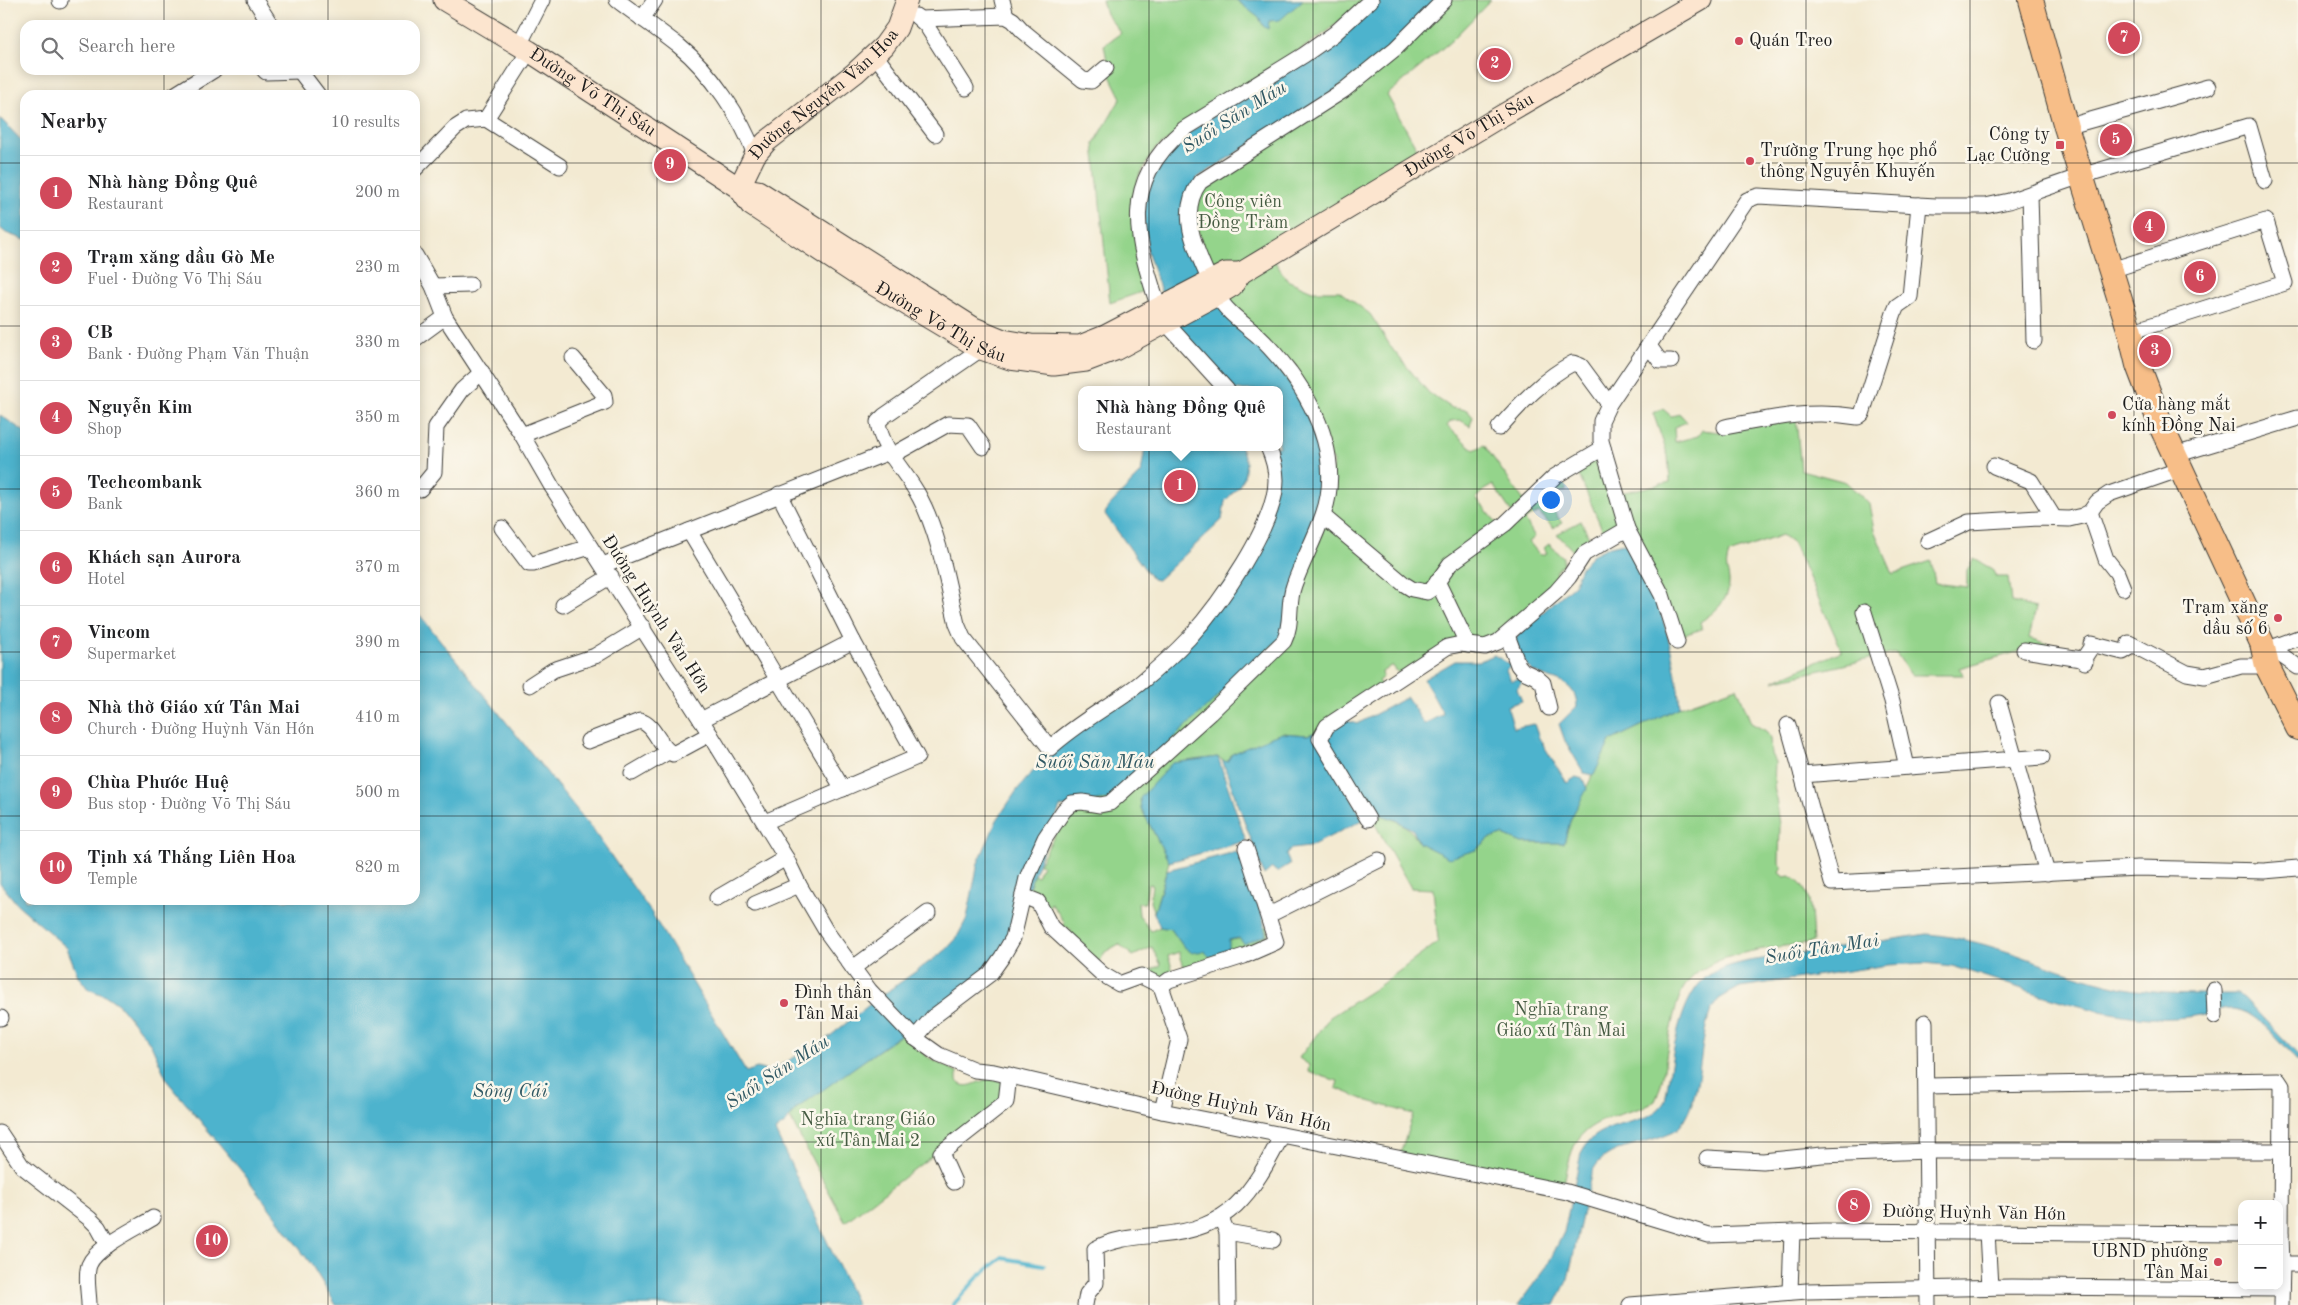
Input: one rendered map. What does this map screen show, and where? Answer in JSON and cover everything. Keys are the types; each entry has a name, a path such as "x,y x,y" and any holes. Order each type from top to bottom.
{"main road":[{"name":"Đường Võ Thị Sáu","path":"444,0 524,48 739,188 751,205 854,273 981,349 1010,359 1038,364 1054,365 1086,361 1115,350 1162,315"},
{"name":"Đường Võ Thị Sáu","path":"739,188 758,191 974,328 1003,340 1047,346 1080,346 1162,315 1214,288 1226,273 1241,273 1496,119 1701,0"},
{"path":"2031,0 2066,127 2130,332 2138,365 2162,428 2269,657 2298,728"},
{"name":"Đường Nguyễn Văn Hoa","path":"739,188 755,155 771,138 875,55 892,37 911,9"}],"street":[{"path":"256,0 268,20"},
{"path":"486,120 524,48 542,0"},
{"path":"617,0 680,47 708,76 743,128 755,155"},
{"path":"642,19 656,0"},
{"path":"1002,0 1006,16"},
{"path":"1224,386 1162,315 1144,262 1139,239 1138,216 1142,188 1151,165 1170,141 1184,129 1304,55 1334,34 1371,0"},
{"path":"915,1038 933,1017 990,974 1002,957 1013,938 1027,878 1045,838 1064,810 1072,803 1082,802 1100,805 1110,803 1210,713 1284,641 1289,632 1293,587 1323,516 1330,467 1322,429 1310,404 1277,357 1258,336 1237,319 1214,288 1193,238 1188,211 1190,196 1200,182 1344,90 1396,48 1444,0"},
{"path":"911,9 1006,16 1014,20 1023,31 1083,80 1092,81 1106,68"},
{"path":"911,9 966,88"},
{"path":"875,55 934,134"},
{"path":"182,90 206,75"},
{"path":"304,75 314,90"},
{"path":"2066,127 2208,88"},
{"path":"420,164 460,124 466,121 486,120 560,166"},
{"path":"1677,642 1662,595 1627,529 1603,448 1600,427 1609,404 1742,206 1753,196 1919,205 1985,206 2030,194 2081,176 2249,126 2265,180"},
{"path":"2030,194 2034,341"},
{"path":"1725,427 1785,415 1813,412 1858,417 1862,414 1894,313 1897,306 1910,297 1919,205"},
{"path":"2111,270 2266,221 2285,283 2130,332"},
{"name":"Đường Huỳnh Văn Hớn","path":"420,264 433,286 445,317 522,435 590,547 607,570 765,822 826,931 870,991 915,1038 950,1061 975,1070 1009,1075 1162,1111 1567,1192 1709,1235 1928,1231 2238,1234"},
{"path":"433,286 470,285"},
{"path":"420,335 445,317"},
{"path":"1649,346 1660,361 1671,361"},
{"path":"981,349 878,422 880,432 890,454 917,492 929,519 957,624 963,638 1050,748 1139,684 1189,638 1220,598 1249,553 1266,520 1273,499 1276,481 1274,462 1270,451"},
{"path":"522,435 606,402 604,395 573,358"},
{"path":"1499,428 1527,398 1573,363 1581,366 1609,404"},
{"path":"420,489 434,472 436,427 462,390 482,372"},
{"path":"1928,541 1969,522 2069,519 2090,512 2097,502 2110,494 2178,462 2298,418"},
{"path":"563,605 607,570 689,531 779,494 890,454 953,423 968,424 984,447"},
{"path":"1323,516 1412,589 1427,592 1433,588 1450,564 1506,524 1554,477 1603,448"},
{"path":"1994,466 2031,481 2054,518"},
{"path":"765,822 917,757 854,641 779,494"},
{"path":"2090,512 2106,559 2117,573 2123,588"},
{"path":"502,528 529,564 590,547"},
{"path":"1368,819 1320,738 1325,728 1437,652 1454,644 1486,647 1492,645 1507,635 1556,592 1584,554 1627,529"},
{"path":"689,531 843,789"},
{"path":"1437,581 1468,645"},
{"path":"1864,612 1892,701 1908,767"},
{"path":"530,685 553,670 595,656 643,627"},
{"path":"1507,635 1518,665 1523,671 1536,677 1543,683 1549,708"},
{"path":"2024,650 2081,659 2085,662 2084,658 2092,646 2091,644 2122,652 2131,647 2129,643 2187,673 2204,676 2269,657 2298,638"},
{"path":"701,720 854,641"},
{"path":"2269,657 2298,667"},
{"path":"1999,703 2047,872"},
{"path":"588,741 640,721 650,728 668,752 673,754 710,734"},
{"path":"1788,725 1832,883 2138,868 2264,871 2298,868"},
{"path":"632,773 668,752"},
{"path":"1802,774 2042,757"},
{"path":"1161,986 1169,980 1244,956 1273,945 1276,942 1269,915 1246,848"},
{"path":"717,898 786,858"},
{"path":"1269,915 1379,860"},
{"path":"755,904 799,885"},
{"path":"1023,896 1038,902 1051,927 1106,977 1119,984 1141,976 1161,986 1178,1040 1162,1111"},
{"path":"853,968 928,913"},
{"path":"2214,990 2214,1016"},
{"path":"1925,1022 1928,1151 1928,1305"},
{"path":"954,1182 942,1153 1006,1102 1009,1075"},
{"path":"1927,1086 2278,1080 2282,1086 2280,1200"},
{"path":"0,1133 22,1166 90,1218 98,1227 108,1245"},
{"path":"1085,1305 1087,1294 1096,1283 1094,1254 1099,1247 1131,1238 1186,1232 1221,1218 1236,1206 1261,1177 1282,1135"},
{"path":"1707,1158 1763,1161 1822,1155 1928,1151 2281,1151"},
{"path":"90,1305 88,1277 90,1265 108,1245 153,1218"},
{"path":"1221,1218 1227,1232 1228,1305"},
{"path":"1227,1232 1273,1240"},
{"path":"1790,1292 1792,1232"},
{"path":"1987,1232 1990,1287"},
{"path":"2283,1264 2298,1264"},
{"path":"1630,1305 1790,1292 1808,1298 1928,1289 1990,1287 2238,1289"},
{"path":"2281,1305 2282,1290"}],"green space":[{"path":"1102,0 1364,0 1328,31 1155,149 1138,178 1135,194 1147,290 1110,303 1094,144 1121,98 1110,76 1104,45 1121,33 1106,14"},
{"name":"Công viên Đồng Tràm","path":"1450,0 1491,0 1451,41 1387,95 1421,156 1243,267 1212,274 1194,218 1198,192"},
{"path":"1272,257 1287,280 1312,291 1339,291 1370,314 1393,350 1429,393 1452,408 1467,410 1473,417 1470,426 1460,420 1451,421 1447,426 1474,450 1484,445 1524,501 1512,513 1493,485 1484,490 1476,498 1498,524 1435,575 1460,640 1398,673 1392,665 1382,672 1383,677 1378,681 1381,685 1318,732 1307,735 1282,733 1232,754 1227,763 1217,757 1172,763 1160,777 1141,808 1169,862 1154,913 1150,902 1152,884 1148,885 1145,903 1138,903 1139,915 1151,931 1160,927 1171,929 1183,946 1262,936 1266,935 1263,927 1268,926 1268,943 1184,967 1179,952 1168,956 1173,971 1160,978 1145,973 1161,965 1152,947 1133,956 1119,944 1105,952 1099,963 1066,935 1072,930 1063,926 1065,923 1051,903 1046,911 1027,893 1033,874 1037,876 1042,865 1039,864 1067,813 1295,598 1334,462 1225,299"},
{"path":"1663,409 1671,416 1680,414 1687,422 1674,427 1675,442 1698,436 1702,430 1719,432 1796,418 1801,470 1846,482 1869,504 1874,530 1893,574 1931,561 1935,583 1967,587 1967,570 1974,559 1992,569 1996,577 2008,577 2011,602 2036,608 2029,638 2063,649 2024,650 1959,668 1964,675 1911,675 1896,653 1773,681 1842,651 1794,544 1782,535 1729,554 1727,566 1729,588 1724,600 1716,610 1700,622 1702,629 1680,636 1631,527 1620,493 1670,482 1668,456 1653,413"},
{"path":"1601,455 1622,527 1605,536 1576,468"},
{"path":"1560,479 1566,487 1566,491 1550,492 1546,501 1562,523 1553,528 1539,512 1525,520 1535,537 1529,542 1540,555 1547,553 1544,548 1549,544 1563,557 1563,563 1556,572 1562,579 1494,640 1471,641 1442,581"},
{"path":"1581,521 1592,543 1577,555 1557,534"},
{"name":"Nghĩa trang Giáo xứ Tân Mai","path":"1737,687 1751,723 1766,731 1770,738 1771,754 1775,762 1774,785 1780,824 1779,863 1782,867 1779,873 1784,877 1790,876 1798,881 1807,896 1810,904 1813,942 1760,950 1723,959 1707,966 1694,976 1683,989 1677,1005 1670,1033 1663,1077 1655,1101 1590,1127 1577,1141 1572,1152 1563,1187 1400,1154 1413,1114 1365,1100 1336,1088 1338,1081 1308,1072 1309,1065 1299,1058 1330,1017 1379,986 1437,943 1438,939 1433,889 1411,888 1367,810 1404,825 1419,843 1476,850 1490,838 1503,835 1522,843 1564,843 1571,818 1610,741 1680,707"},
{"name":"Nghĩa trang Giáo xứ Tân Mai 2","path":"901,1035 929,1058 957,1072 957,1081 965,1086 987,1079 1005,1083 1004,1101 845,1222 789,1116 797,1107"}],"water":[{"path":"1236,0 1303,0 1280,20 1269,21 1268,29 1264,27 1259,18"},
{"name":"Sông Cái","path":"1378,0 1438,0 1409,30 1330,94 1197,178 1194,255 1305,404 1322,448 1324,489 1280,638 1109,799 1060,807 1008,941 987,970 931,1013 796,1109 786,1123 775,1131 857,1305 336,1305 311,1264 244,1174 168,1082 151,1044 119,1005 108,997 88,989 78,976 67,948 17,904 0,883 0,415 20,429 20,905 420,905 420,615 590,826 651,912 746,1072 757,1068 770,1071 825,1040 874,1001 946,950 956,939 967,918 978,863 997,820 1017,790 1041,762 1061,744 1161,671 1270,522 1273,451 1283,451 1283,386 1229,386 1172,324 1143,238 1146,190 1173,144"},
{"path":"0,118 20,139 20,238 6,233 0,228"},
{"path":"1144,451 1242,451 1246,462 1244,478 1237,489 1225,501 1222,520 1158,580 1152,579 1105,514 1108,507 1141,473"},
{"path":"1624,543 1647,579 1656,599 1674,664 1680,707 1610,741 1594,775 1584,773 1565,741 1559,724 1577,706 1571,689 1565,684 1530,669 1523,659 1515,640 1521,631 1574,585 1581,567 1592,555 1610,546"},
{"path":"1494,655 1511,665 1506,670 1511,681 1520,678 1522,682 1517,689 1522,701 1507,706 1514,728 1534,724 1539,738 1567,783 1576,777 1583,779 1587,789 1571,818 1564,843 1522,843 1503,835 1490,838 1476,850 1449,858 1419,843 1413,830 1396,820 1367,810 1325,737 1345,720 1357,724 1407,697 1424,724 1443,714 1424,679 1455,661 1480,661"},
{"path":"1318,732 1363,820 1309,847 1291,849 1286,855 1290,864 1277,872 1272,868 1264,875 1222,760 1227,762 1232,754 1282,733 1307,735"},
{"path":"1218,757 1246,841 1169,862 1141,808 1140,798 1172,763"},
{"path":"1235,852 1243,856 1263,918 1266,935 1244,944 1239,938 1229,940 1229,949 1210,957 1204,951 1192,953 1183,946 1171,929 1160,927 1154,913 1167,870"},
{"name":"Suối Tân Mai","path":"1927,934 1976,942 2071,974 2133,990 2163,993 2237,994 2244,998 2298,1055 2298,1062 2265,1026 2242,1011 2228,1009 2169,1018 2123,1015 2049,997 1952,966 1925,963 1888,965 1740,987 1719,999 1711,1010 1697,1084 1688,1112 1681,1125 1667,1134 1621,1149 1603,1158 1591,1175 1568,1279 1555,1305 1518,1305 1547,1266 1564,1232 1581,1153 1589,1141 1599,1133 1648,1116 1665,1101 1678,1031 1691,996 1700,983 1716,971 1749,961"}],"waterway":[{"path":"953,1305 979,1276 1002,1258 1044,1265"}],"place":[{"name":"Vincom","path":"2124,38"},
{"name":"Quán Treo","path":"1739,41"},
{"name":"Trạm xăng dầu Gò Me","path":"1495,64"},
{"name":"Techcombank","path":"2116,140"},
{"name":"Công ty Lạc Cường","path":"2060,145"},
{"name":"Trường Trung học phổ thông Nguyễn Khuyến","path":"1750,161"},
{"name":"Chùa Phước Huệ","path":"670,165"},
{"name":"Nguyễn Kim","path":"2149,227"},
{"name":"Khách sạn Aurora","path":"2200,277"},
{"name":"CB","path":"2155,351"},
{"name":"Cửa hàng mắt kính Đồng Nai","path":"2112,415"},
{"name":"Nhà hàng Đồng Quê","path":"1180,486"},
{"name":"Trạm xăng dầu số 6","path":"2278,618"},
{"name":"Đình thần Tân Mai","path":"784,1003"},
{"name":"Nhà thờ Giáo xứ Tân Mai","path":"1854,1206"},
{"name":"Tịnh xá Thắng Liên Hoa","path":"212,1241"},
{"name":"UBND phường Tân Mai","path":"2218,1262"}],"water label":[{"name":"Suối Săn Máu","path":"1235,118"},
{"name":"Suối Săn Máu","path":"1095,763"},
{"name":"Suối Săn Máu","path":"778,1073"}]}
